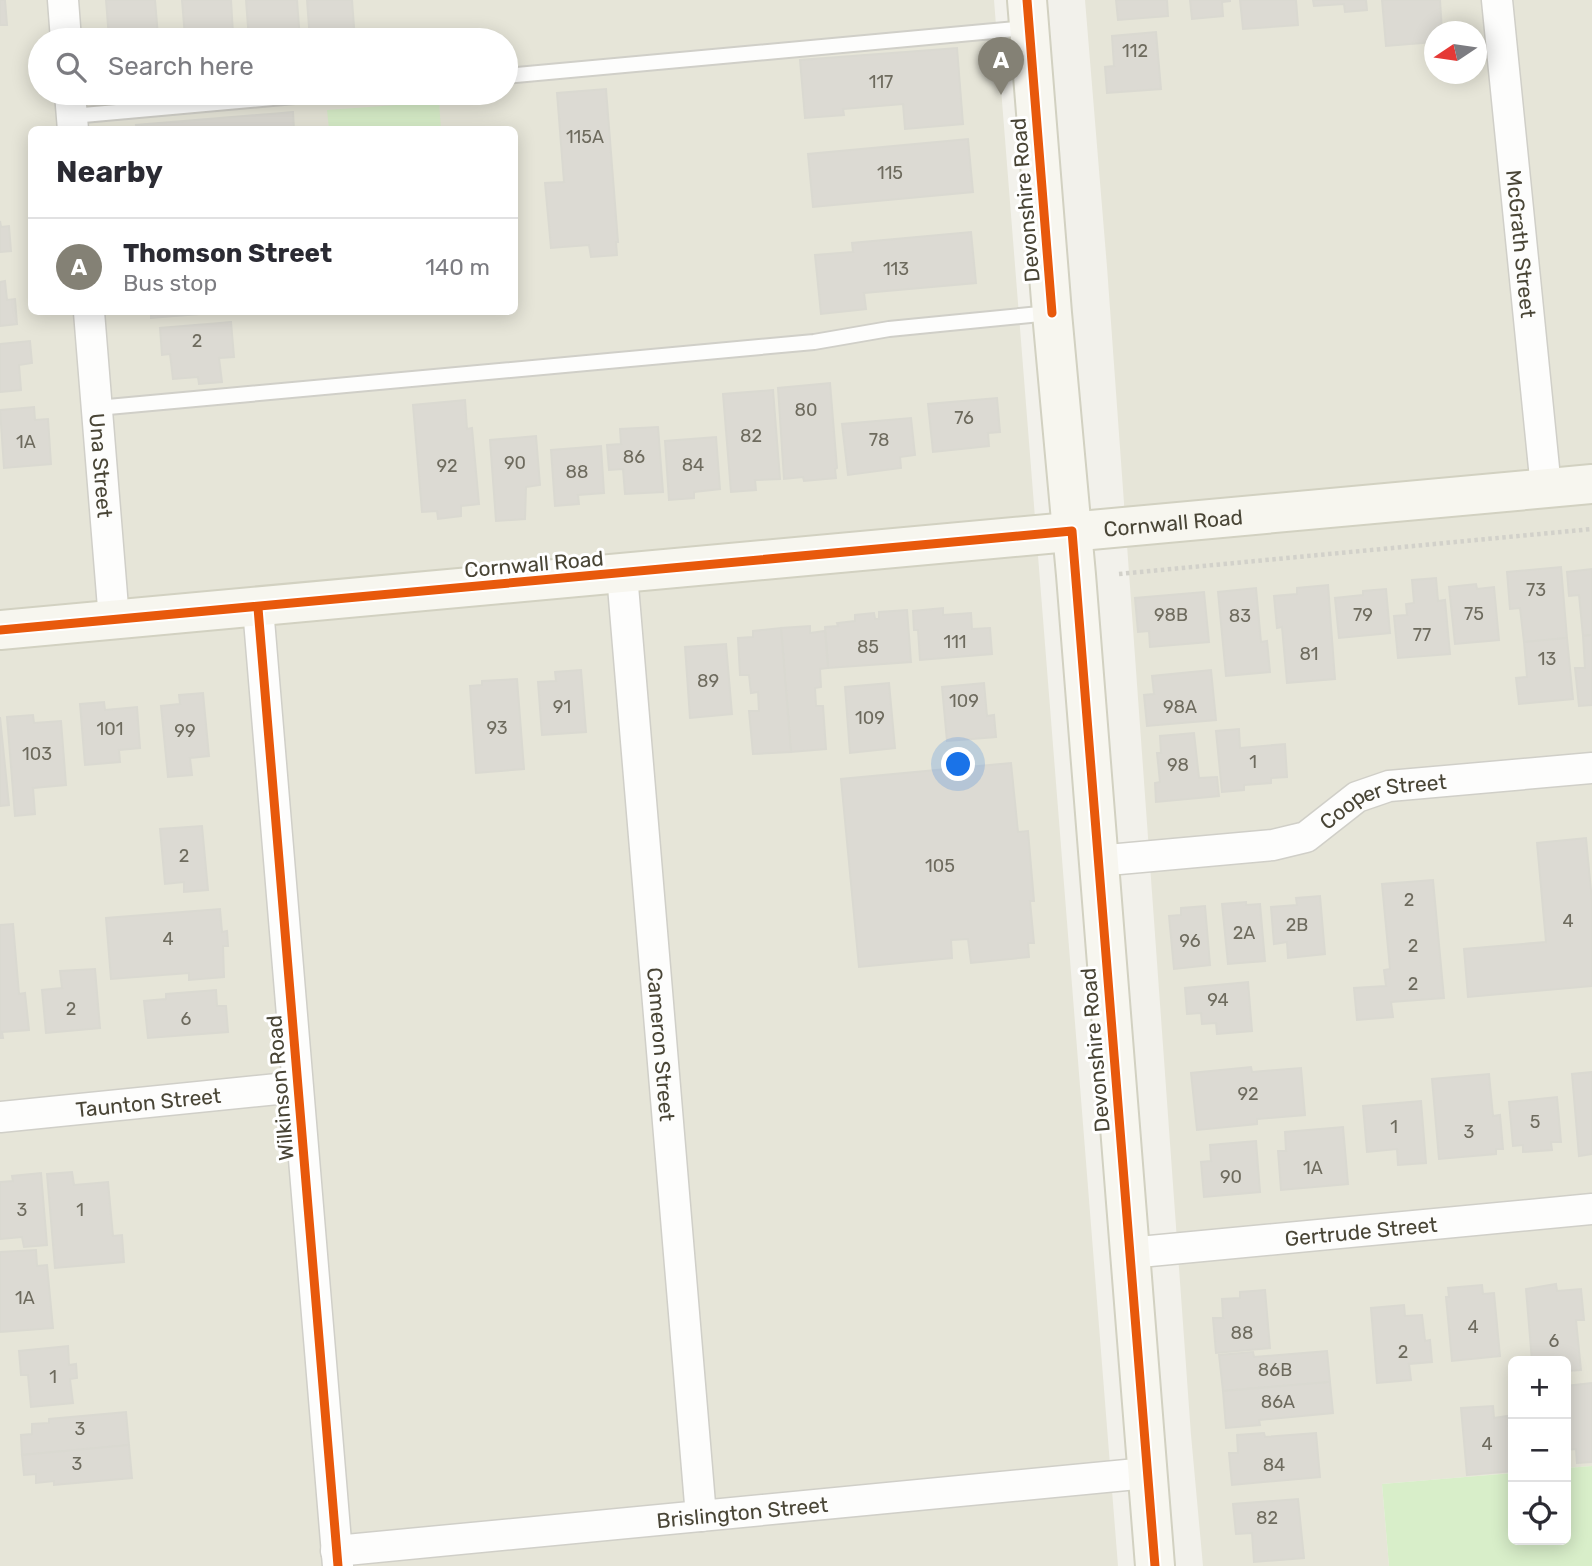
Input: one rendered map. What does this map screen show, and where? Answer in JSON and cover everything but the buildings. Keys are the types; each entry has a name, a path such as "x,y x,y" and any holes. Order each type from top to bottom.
{"street":[{"path":"63,0 65,28"},
{"name":"McGrath Street","path":"1497,0 1546,488"},
{"name":"Devonshire Road","path":"1028,14 1155,1566"},
{"name":"Una Street","path":"89,315 114,620"},
{"name":"Cornwall Road","path":"0,630 1592,484"},
{"name":"Cameron Street","path":"622,574 701,1516"},
{"name":"Wilkinson Road","path":"258,608 337,1559"},
{"name":"Cooper Street","path":"1097,861 1273,845 1306,837 1357,797 1390,786 1592,768"},
{"name":"Taunton Street","path":"0,1117 297,1087"},
{"name":"Gertrude Street","path":"1129,1253 1592,1209"},
{"name":"Brislington Street","path":"337,1559 701,1516 1147,1473"}],"lane":[{"path":"518,75 1028,14"},
{"path":"72,113 174,105"},
{"path":"96,408 814,342 889,328 1052,313"}],"path":[{"path":"1119,574 1592,530"}],"shaded area":[{"path":"0,0 994,0 1118,1566 0,1566"},
{"path":"1085,0 1592,0 1592,1466 1571,1468 1571,1356 1508,1356 1508,1473 1382,1484 1389,1566 1203,1566 1191,1435 1107,267"}],"green space":[{"path":"439,105 441,126 329,126 327,110"},
{"path":"1592,1466 1592,1566 1389,1566 1382,1484 1508,1473 1508,1545 1571,1545 1571,1468"}],"cycle path":[{"path":"1027,0 1052,313"},
{"path":"0,630 1072,531 1155,1566"},
{"path":"258,608 338,1566"}],"place":[{"name":"Thomson Street","path":"1001,95"}]}
